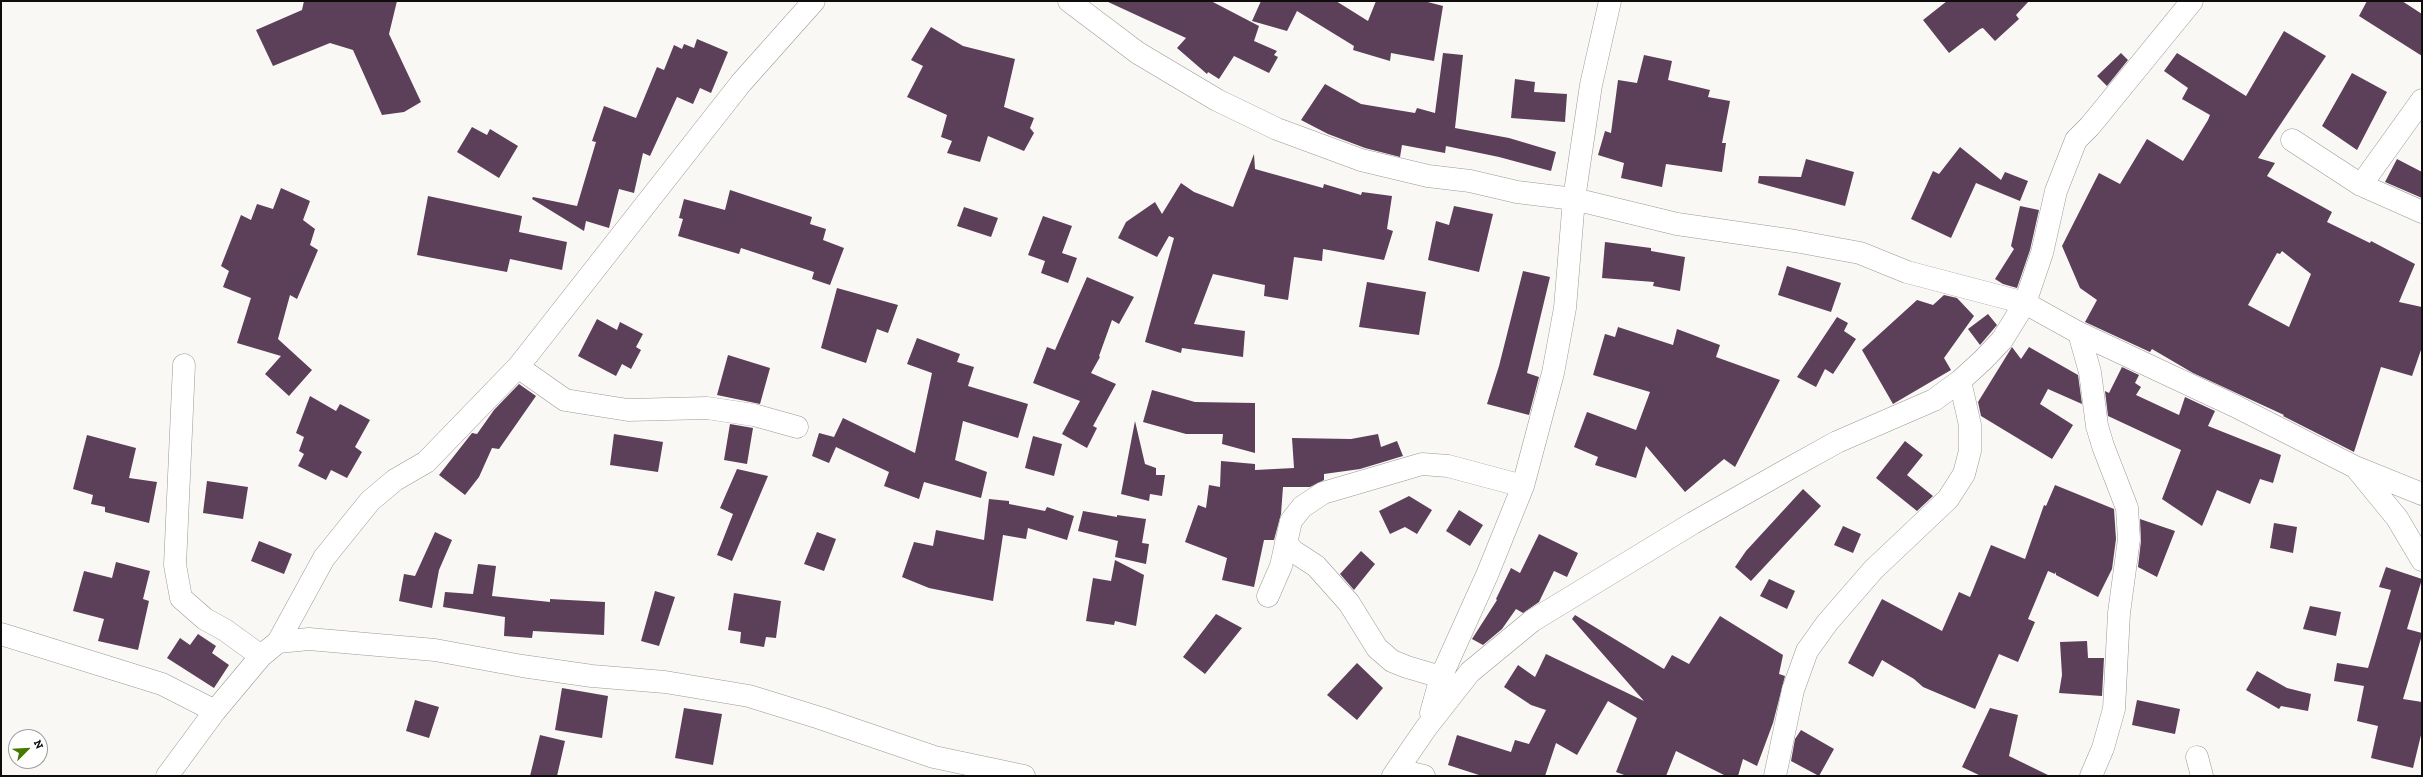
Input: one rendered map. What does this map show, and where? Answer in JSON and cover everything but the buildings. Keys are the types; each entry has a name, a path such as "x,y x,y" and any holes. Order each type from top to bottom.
{"street":[{"path":"167,776 214,711 262,656 278,642 324,558 370,501 395,480 426,462 518,367 741,83 814,1"},
{"path":"1069,1 1138,53 1217,100 1277,129 1360,160 1428,176 1470,181 1517,192 1574,199 1677,224 1795,241 1860,253 1907,272 2025,303 2079,332 2235,406 2355,468 2422,494"},
{"path":"1426,728 1441,677 1487,575 1522,486 1560,336 1574,199 1591,85 1610,1"},
{"path":"1424,776 1396,773 1426,728 1470,672 1532,622 1693,523 1837,442 1914,410 1934,400 1960,381 2002,340 2025,303 2042,253 2056,191 2076,140 2090,126 2192,1"},
{"path":"2361,185 2422,100"},
{"path":"2292,140 2361,185 2422,212"},
{"path":"2079,332 2090,372 2098,426 2103,446 2127,508 2129,539 2119,613 2114,709 2106,741 2091,776"},
{"path":"184,365 175,565 181,598 205,619 225,630 262,656"},
{"path":"518,367 565,400 628,410 707,408 754,415 797,427"},
{"path":"1775,776 1794,690 1807,651 1827,623 1873,570 1948,499 1964,474 1970,451 1970,425 1960,381"},
{"path":"1268,596 1281,566 1291,521 1302,507 1323,493 1422,464 1448,466 1522,486"},
{"path":"2355,468 2397,518 2422,560"},
{"path":"1286,542 1293,551 1316,566 1349,603 1377,648 1392,661 1407,668 1441,677"},
{"path":"1,634 162,684 214,711"},
{"path":"278,642 309,639 435,650 522,666 592,676 664,682 749,696 820,718 934,757 1024,776"}]}
